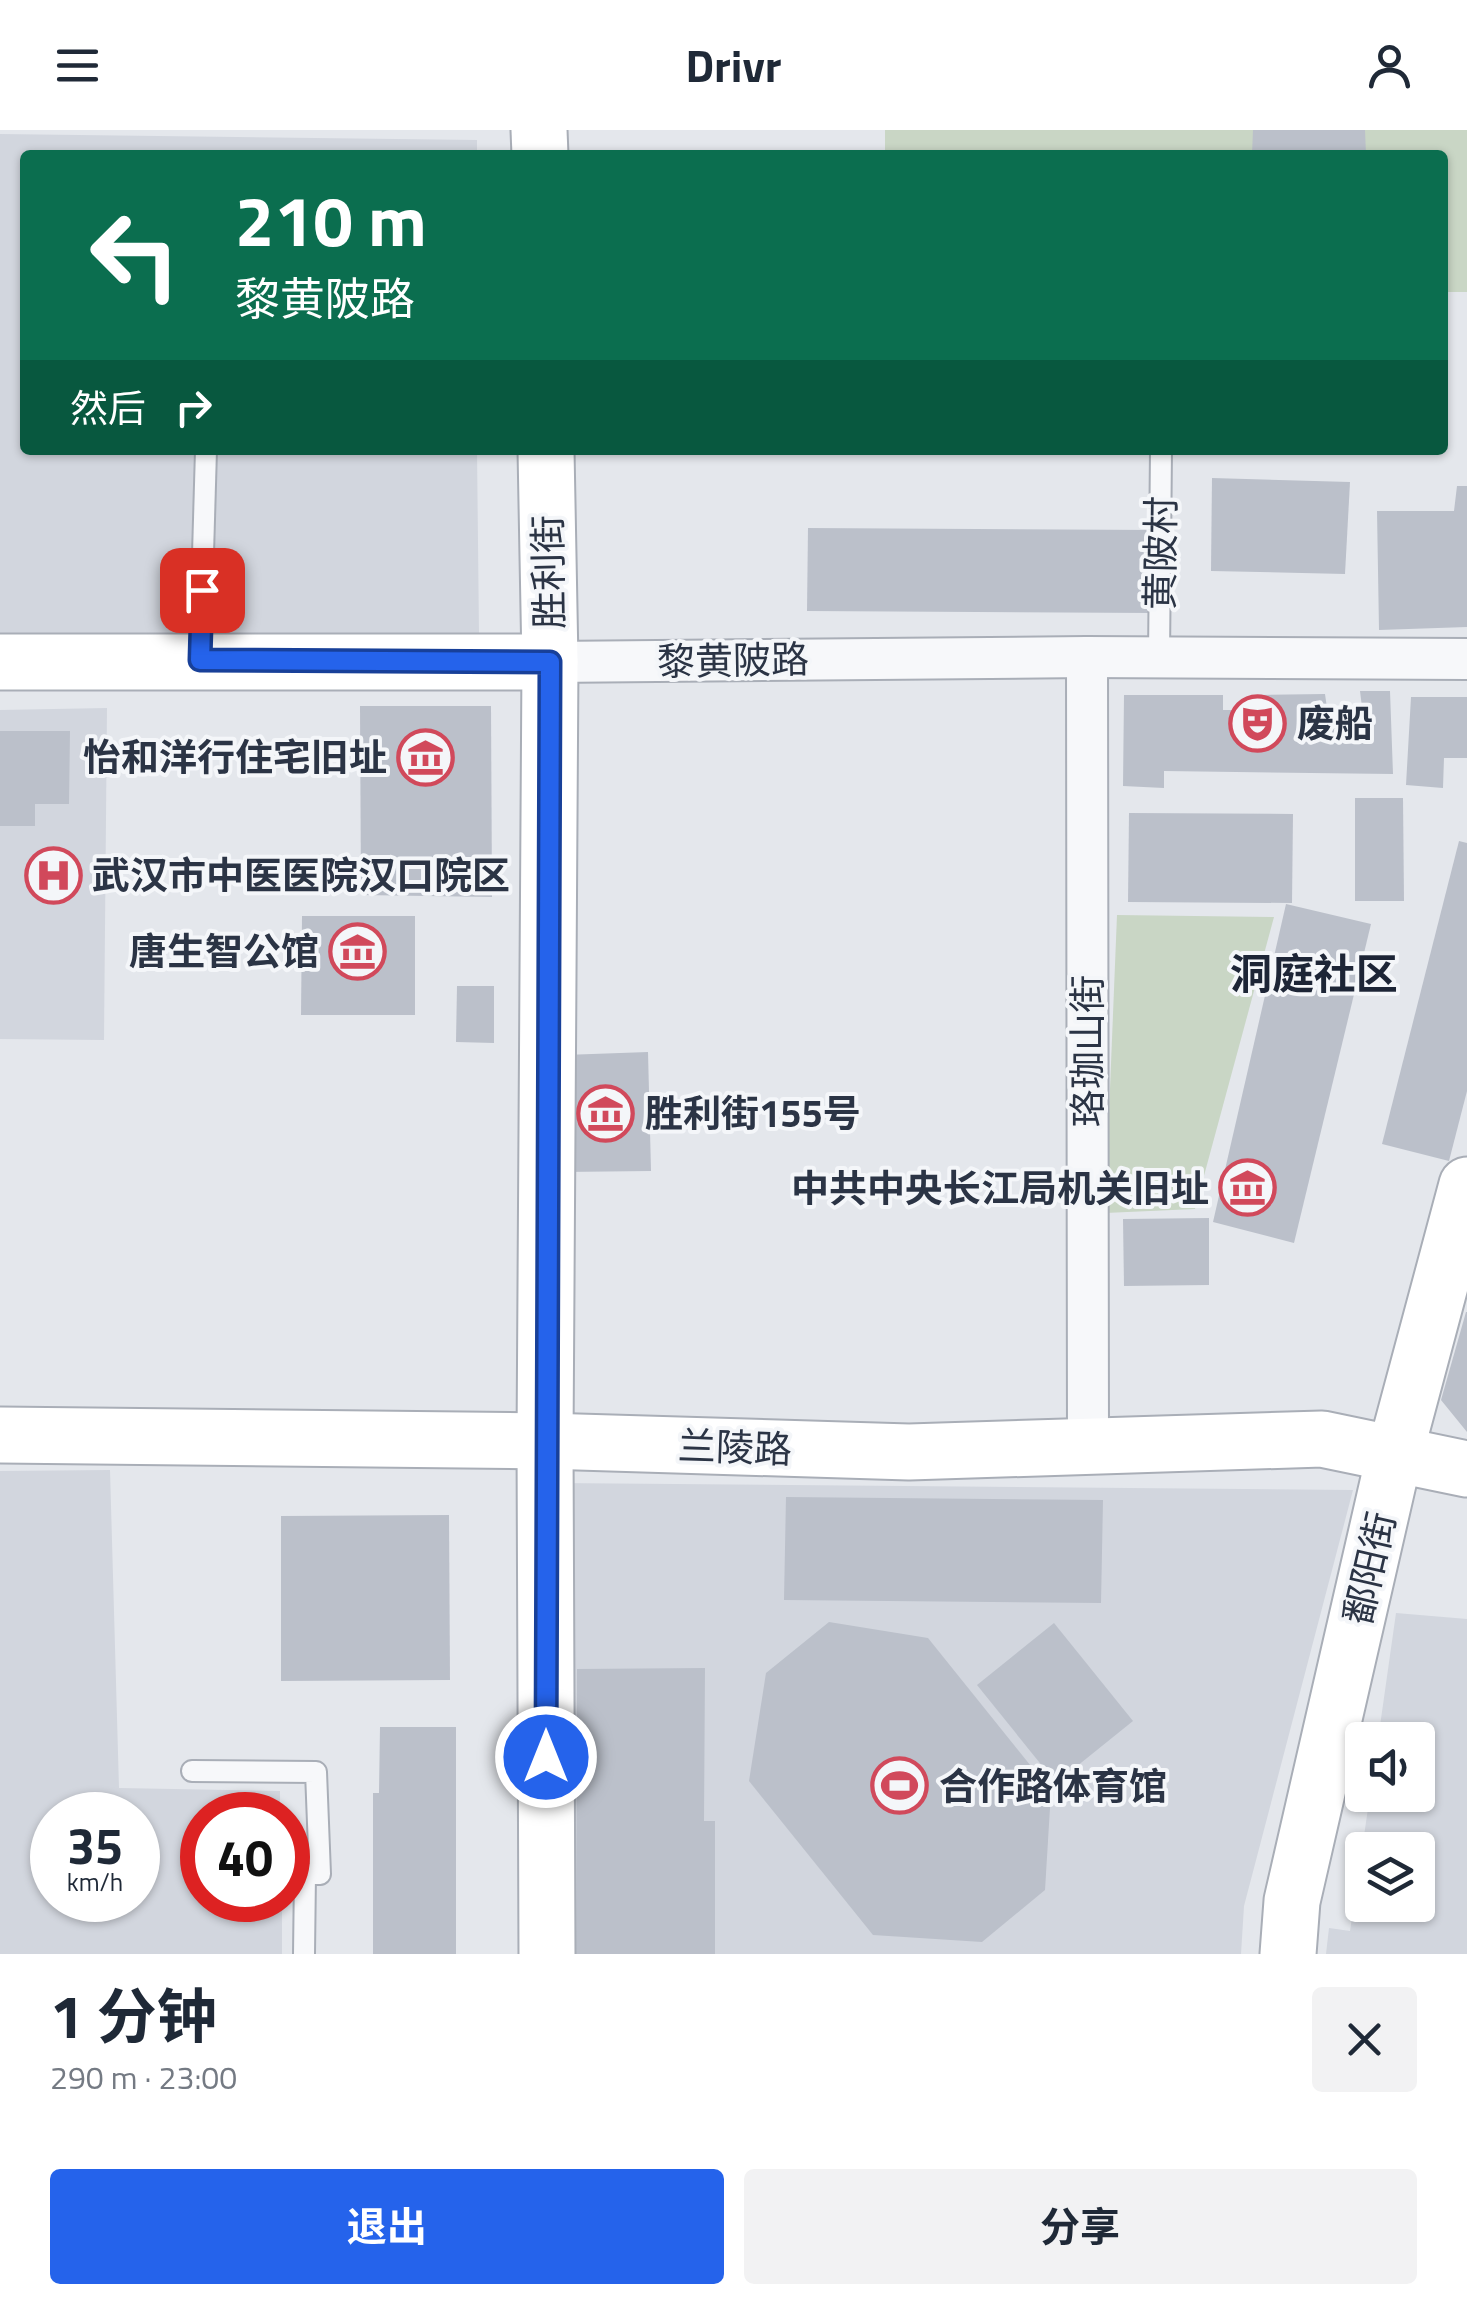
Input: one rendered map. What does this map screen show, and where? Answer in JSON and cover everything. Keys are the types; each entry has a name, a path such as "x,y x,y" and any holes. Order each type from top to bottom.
{"street":[{"name":"胜利街","path":"546,455 550,662 546,1954"},
{"name":"珞珈山街","path":"1087,657 1088,1446"},
{"name":"黎黄陂路","path":"0,662 1467,658"},
{"name":"鄱阳街","path":"1288,1954 1292,1901 1394,1457 1467,1185"},
{"name":"兰陵路","path":"0,1435 545,1441 910,1452 1322,1439 1394,1457 1467,1469"}],"lane":[{"path":"200,660 206,455"},
{"name":"黄陂村","path":"1159,657 1162,455"},
{"path":"192,1771 316,1772 320,1874 306,1874 304,1954"}],"shaded area":[{"path":"0,134 477,140 477,150 20,150 20,455 477,455 479,634 0,642"},
{"name":"武汉市中医医院汉口院区","path":"107,708 104,1040 0,1039 0,710"},
{"path":"110,1470 119,1788 280,1791 180,1792 180,1922 282,1922 282,1954 0,1954 0,1471"},
{"path":"555,1483 1353,1490 1244,1906 1241,1954 563,1954"},
{"path":"1396,1613 1467,1619 1467,1954 1326,1954 1329,1928 1350,1931 1351,1922 1435,1922 1435,1832 1365,1832 1368,1812 1435,1812 1435,1722 1381,1722"}],"green space":[{"path":"885,130 1467,130 1467,292 1448,292 1448,150 885,150"},
{"path":"1117,915 1274,917 1195,1209 1105,1213"}],"building":[{"path":"1253,130 1365,130 1366,150 1252,150"},
{"path":"1212,478 1350,482 1345,574 1211,571"},
{"path":"1457,486 1467,486 1467,627 1379,630 1377,511 1454,511"},
{"path":"808,528 1153,530 1152,613 807,611"},
{"path":"1360,691 1390,691 1393,774 1164,771 1164,788 1123,786 1124,695 1223,695 1223,710 1257,710 1258,695 1325,694 1327,708 1362,707"},
{"path":"1411,697 1467,697 1467,758 1444,758 1443,788 1406,785"},
{"path":"360,706 491,706 492,897 361,895"},
{"path":"0,731 70,731 69,804 35,804 35,826 0,826"},
{"path":"1355,798 1403,798 1404,901 1355,901"},
{"path":"1129,813 1293,814 1292,903 1128,902"},
{"path":"1459,841 1467,843 1467,1091 1449,1161 1382,1144"},
{"path":"1286,904 1371,924 1294,1243 1213,1222"},
{"name":"唐生智公馆","path":"302,916 415,916 415,1015 301,1015"},
{"path":"457,986 494,986 494,1043 456,1042"},
{"name":"胜利街155号","path":"648,1052 651,1171 563,1172 564,1055"},
{"path":"1209,1218 1209,1285 1124,1286 1123,1219"},
{"path":"1467,1312 1467,1432 1441,1400"},
{"path":"786,1497 1103,1500 1101,1603 784,1600"},
{"path":"449,1515 450,1680 281,1681 281,1516"},
{"name":"合作路体育馆","path":"829,1622 928,1638 1051,1791 1045,1890 982,1942 873,1935 749,1781 766,1673"},
{"path":"1054,1623 1133,1721 1056,1783 977,1685"},
{"path":"705,1668 704,1821 715,1821 715,1954 576,1954 577,1669"},
{"path":"380,1727 456,1727 456,1954 373,1954 373,1793 379,1793"}],"place":[{"name":"废船","path":"1258,723"},
{"name":"怡和洋行住宅旧址","path":"426,757"},
{"name":"武汉市中医医院汉口院区","path":"53,875"},
{"name":"唐生智公馆","path":"358,951"},
{"name":"胜利街155号","path":"606,1113"},
{"name":"中共中央长江局机关旧址","path":"1248,1188"},
{"name":"合作路体育馆","path":"900,1786"}],"district":[{"name":"洞庭社区","path":"1314,973"}],"route":[{"path":"202,590 200,660 550,662 546,1757"}]}
